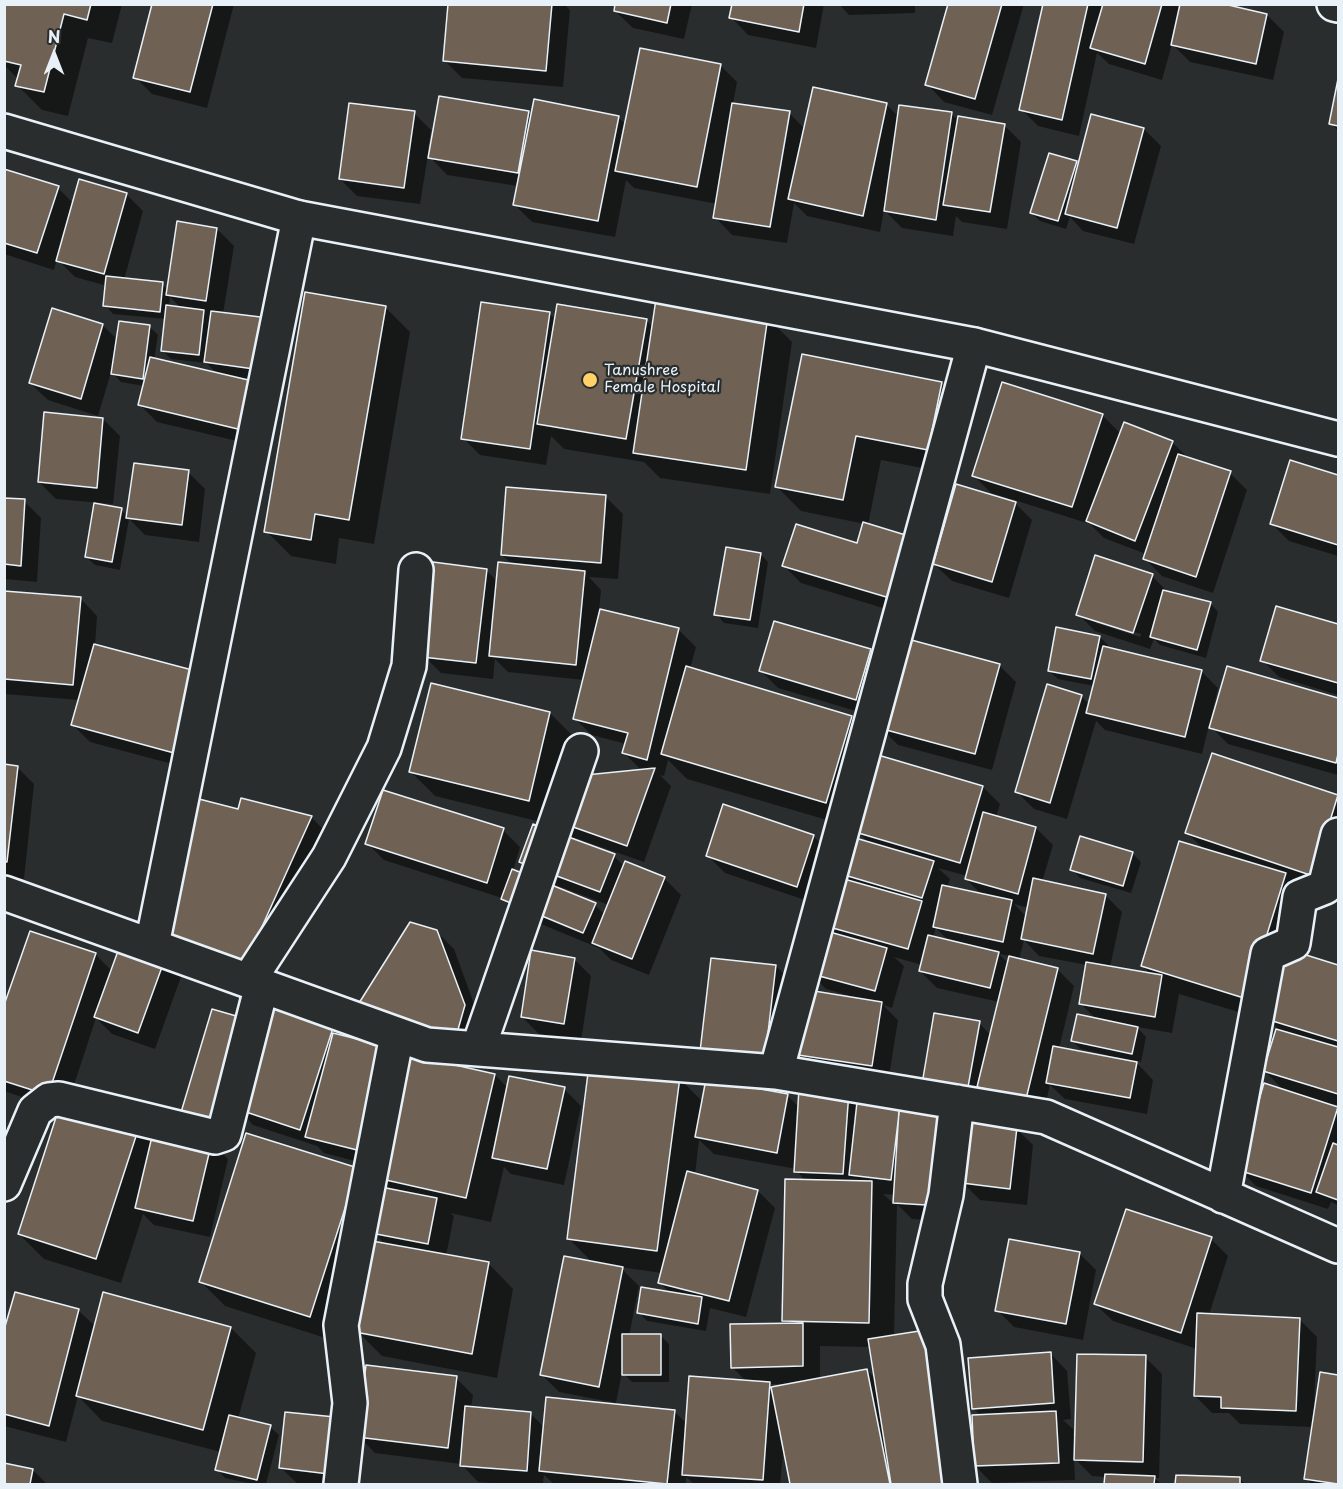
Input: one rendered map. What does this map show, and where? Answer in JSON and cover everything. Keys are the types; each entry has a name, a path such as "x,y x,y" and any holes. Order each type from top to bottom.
{"street":[{"path":"4,131 298,218 974,345 1338,439"},
{"path":"152,945 298,218"},
{"path":"776,1072 974,345"},
{"path":"4,1184 36,1111 49,1100 59,1099 215,1137 224,1134 256,982 329,857 384,748 409,666 416,570"},
{"path":"478,1049 581,751"},
{"path":"1223,1196 1268,954 1293,943 1300,897 1325,887 1338,835"},
{"path":"4,894 256,982 427,1045 776,1072 1046,1117 1338,1246"},
{"path":"341,1485 350,1403 341,1324 397,1035"},
{"path":"957,1102 946,1195 925,1284 925,1299 943,1345 960,1485"}],"building":[{"path":"4,4 91,4 87,20 64,14 44,92 15,86 21,65 4,61"},
{"path":"152,4 213,4 190,92 133,78"},
{"path":"448,4 552,4 546,71 443,61"},
{"path":"615,4 671,4 667,23 614,11"},
{"path":"732,4 804,4 799,32 729,18"},
{"path":"948,4 1002,4 975,99 925,85"},
{"path":"1043,4 1088,4 1062,120 1019,110"},
{"path":"1103,4 1162,4 1145,64 1090,48"},
{"path":"1180,4 1224,4 1267,14 1256,64 1171,45"},
{"path":"640,48 721,64 697,187 615,171"},
{"path":"1338,79 1338,126 1329,124"},
{"path":"813,87 887,103 863,216 788,199"},
{"path":"439,96 529,111 518,173 428,158"},
{"path":"534,99 619,116 598,221 513,205"},
{"path":"349,103 415,111 404,188 339,179"},
{"path":"732,103 790,111 770,227 713,218"},
{"path":"899,105 952,112 936,220 884,211"},
{"path":"1091,114 1144,128 1117,228 1065,214"},
{"path":"958,116 1005,124 990,212 943,205"},
{"path":"1049,153 1077,161 1058,221 1030,213"},
{"path":"4,169 59,186 37,253 4,243"},
{"path":"79,179 127,193 104,274 56,261"},
{"path":"177,221 217,228 206,301 166,295"},
{"path":"106,276 163,282 160,312 103,306"},
{"path":"305,292 386,306 349,520 315,514 311,540 264,532"},
{"path":"656,299 768,316 746,470 633,453"},
{"path":"481,302 550,312 530,449 461,439"},
{"path":"557,304 647,319 626,439 537,424"},
{"path":"166,305 204,310 199,355 161,351"},
{"path":"52,308 103,324 81,399 29,383"},
{"path":"211,311 269,318 261,370 204,362"},
{"path":"119,321 150,325 143,379 111,374"},
{"path":"802,354 942,382 928,450 856,436 843,500 775,487"},
{"path":"150,357 257,382 246,431 138,405"},
{"path":"1002,382 1103,414 1072,507 972,476"},
{"path":"44,412 103,418 97,488 38,482"},
{"path":"1124,422 1173,441 1135,541 1086,521"},
{"path":"1178,454 1231,471 1196,577 1143,559"},
{"path":"1290,460 1338,475 1338,545 1270,524"},
{"path":"134,463 189,470 182,525 126,518"},
{"path":"956,484 1016,502 992,582 933,564"},
{"path":"506,487 606,495 601,563 501,555"},
{"path":"4,498 25,499 21,566 4,564"},
{"path":"94,503 122,508 112,562 85,557"},
{"path":"863,522 912,537 893,599 782,566 796,524 857,543"},
{"path":"726,547 761,553 750,620 714,615"},
{"path":"1095,555 1153,574 1133,633 1076,615"},
{"path":"433,562 487,569 476,663 422,657"},
{"path":"498,562 585,571 576,665 489,656"},
{"path":"1163,590 1211,602 1197,650 1150,637"},
{"path":"4,591 81,597 73,685 4,679"},
{"path":"1276,606 1338,624 1338,683 1260,661"},
{"path":"600,609 679,628 647,760 622,753 628,733 573,719"},
{"path":"774,621 871,649 856,700 759,671"},
{"path":"1056,627 1100,636 1091,679 1048,671"},
{"path":"904,638 1000,664 975,754 879,728"},
{"path":"94,644 196,671 174,753 71,725"},
{"path":"1103,646 1202,670 1185,737 1086,713"},
{"path":"686,666 852,716 826,803 661,754"},
{"path":"1227,666 1338,698 1336,763 1209,728"},
{"path":"431,683 550,712 529,801 409,772"},
{"path":"1047,684 1082,695 1050,803 1015,792"},
{"path":"1212,753 1338,795 1313,876 1185,833"},
{"path":"878,755 983,786 960,863 855,832"},
{"path":"4,764 18,766 7,862 4,862"},
{"path":"655,768 627,846 542,816 556,778"},
{"path":"383,790 504,828 487,883 365,844"},
{"path":"241,798 312,816 242,971 166,933 199,799 238,809"},
{"path":"723,804 814,835 797,887 706,856"},
{"path":"983,812 1036,827 1018,894 965,879"},
{"path":"533,824 615,854 600,892 519,862"},
{"path":"1080,836 1133,852 1123,886 1070,870"},
{"path":"852,837 934,861 922,898 841,874"},
{"path":"1179,841 1286,873 1247,999 1141,966"},
{"path":"625,861 665,877 632,959 592,943"},
{"path":"512,869 596,903 583,933 501,899"},
{"path":"837,877 922,901 908,949 822,925"},
{"path":"1033,878 1106,894 1093,954 1021,939"},
{"path":"942,885 1012,900 1003,942 933,927"},
{"path":"410,922 437,930 465,1005 455,1040 354,1011"},
{"path":"819,929 887,948 875,991 808,973"},
{"path":"30,931 96,953 48,1095 4,1081 4,1005"},
{"path":"928,935 999,952 990,988 919,971"},
{"path":"122,940 166,956 138,1033 94,1017"},
{"path":"1287,949 1338,965 1338,1041 1266,1019"},
{"path":"531,950 575,958 564,1024 521,1017"},
{"path":"1009,956 1058,968 1026,1099 977,1087"},
{"path":"711,958 776,965 764,1067 699,1060"},
{"path":"1086,962 1162,975 1155,1017 1079,1004"},
{"path":"808,990 882,1002 872,1066 798,1055"},
{"path":"268,1004 334,1025 300,1130 234,1108"},
{"path":"212,1009 250,1020 217,1130 179,1119"},
{"path":"934,1013 980,1021 966,1098 921,1090"},
{"path":"1077,1014 1138,1027 1132,1054 1071,1041"},
{"path":"1276,1029 1338,1047 1338,1094 1263,1071"},
{"path":"333,1033 389,1047 361,1151 305,1137"},
{"path":"1053,1046 1137,1062 1130,1098 1046,1083"},
{"path":"406,1054 495,1074 466,1198 377,1178"},
{"path":"589,1065 680,1077 657,1251 567,1239"},
{"path":"509,1076 565,1087 547,1169 492,1158"},
{"path":"706,1079 788,1094 777,1153 695,1137"},
{"path":"1264,1083 1338,1107 1311,1193 1238,1170"},
{"path":"799,1088 849,1091 843,1174 794,1172"},
{"path":"858,1093 901,1097 891,1180 849,1175"},
{"path":"61,1102 139,1127 96,1259 18,1234"},
{"path":"899,1110 949,1113 943,1206 893,1203"},
{"path":"969,1121 1017,1127 1010,1189 962,1183"},
{"path":"154,1128 212,1141 193,1221 135,1208"},
{"path":"246,1133 358,1168 310,1317 199,1282"},
{"path":"1333,1143 1338,1145 1338,1200 1316,1192"},
{"path":"687,1171 758,1190 729,1301 658,1283"},
{"path":"785,1179 872,1181 869,1323 782,1321"},
{"path":"381,1187 437,1198 428,1244 371,1233"},
{"path":"1126,1209 1212,1237 1181,1333 1094,1304"},
{"path":"1009,1239 1080,1252 1066,1324 995,1311"},
{"path":"372,1241 489,1262 472,1354 355,1332"},
{"path":"564,1256 623,1267 599,1387 540,1375"},
{"path":"641,1287 702,1297 698,1324 637,1313"},
{"path":"15,1292 79,1309 49,1426 4,1414 4,1330"},
{"path":"103,1292 231,1327 203,1430 76,1396"},
{"path":"1197,1313 1300,1318 1296,1411 1221,1408 1221,1397 1194,1396"},
{"path":"803,1323 803,1366 731,1368 730,1324"},
{"path":"932,1329 957,1484 891,1484 868,1339"},
{"path":"622,1334 661,1334 661,1375 622,1375"},
{"path":"1051,1352 1054,1403 972,1409 968,1358"},
{"path":"1077,1354 1146,1355 1143,1462 1074,1460"},
{"path":"366,1365 457,1376 448,1448 357,1437"},
{"path":"867,1369 890,1484 790,1484 771,1387"},
{"path":"1320,1372 1338,1375 1338,1484 1304,1479"},
{"path":"689,1376 770,1382 763,1480 682,1475"},
{"path":"546,1397 675,1410 667,1484 539,1471"},
{"path":"465,1406 531,1412 527,1471 460,1466"},
{"path":"1056,1411 1059,1463 974,1466 972,1415"},
{"path":"285,1412 335,1417 329,1474 279,1468"},
{"path":"229,1415 271,1425 257,1480 215,1470"},
{"path":"4,1463 33,1469 30,1484 4,1484"},
{"path":"1105,1474 1155,1476 1154,1484 1104,1484"},
{"path":"1176,1475 1240,1477 1240,1484 1175,1484"}],"place":[{"name":"Tanushree Female Hospital","path":"590,380"}]}
